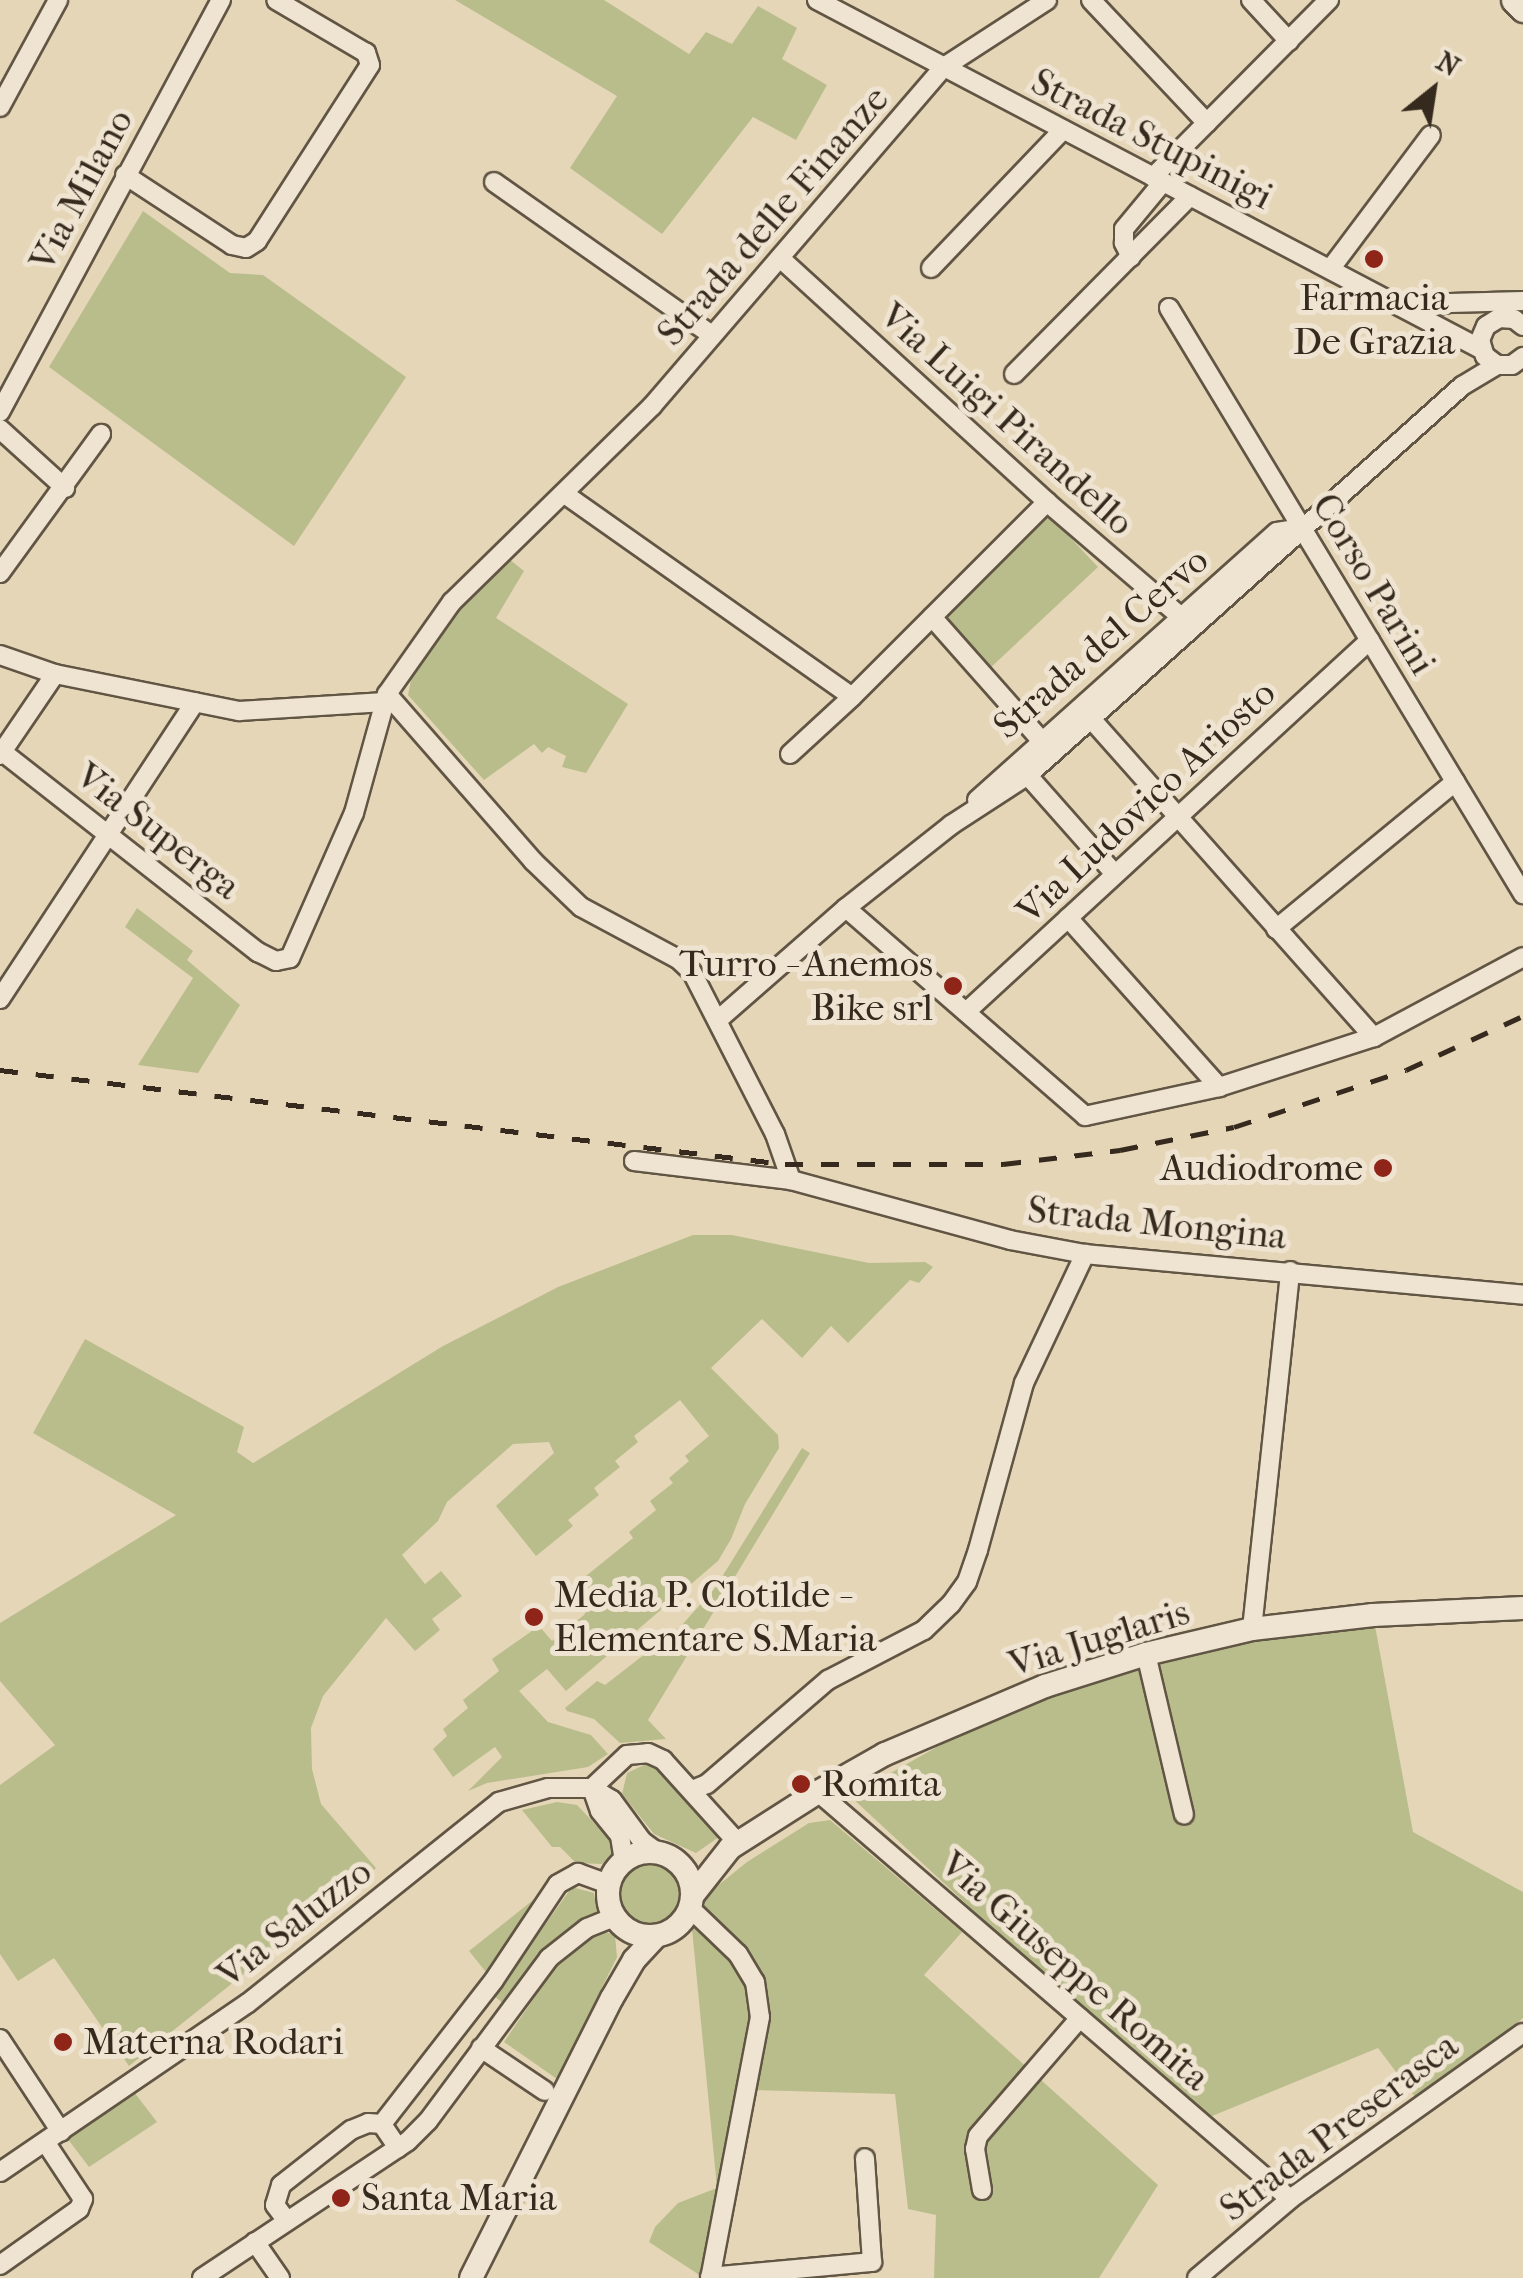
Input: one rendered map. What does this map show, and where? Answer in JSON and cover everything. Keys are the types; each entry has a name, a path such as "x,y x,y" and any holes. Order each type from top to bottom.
{"main road":[{"path":"1514,0 1523,9"}],"street":[{"path":"0,107 58,0"},
{"name":"Via Milano","path":"0,412 221,0"},
{"path":"125,175 232,245 246,248 258,241 370,64 366,53 276,0"},
{"name":"Strada Stupinigi","path":"817,0 1504,358"},
{"name":"Strada delle Finanze","path":"276,962 290,958 306,930 354,813 386,698 452,602 566,495 712,335 944,68 1047,0"},
{"path":"1091,0 1207,123"},
{"path":"1252,0 1289,41"},
{"path":"1131,257 1124,229 1158,179 1207,123 1329,0"},
{"path":"931,268 1064,130"},
{"path":"1331,268 1431,135"},
{"path":"494,182 712,335"},
{"path":"1014,374 1190,196"},
{"name":"Via Luigi Pirandello","path":"780,258 1047,502 1186,622"},
{"path":"1408,310 1450,303 1523,302"},
{"name":"Corso Parini","path":"1169,308 1523,894"},
{"path":"1504,358 1499,318 1522,324"},
{"name":"Strada del Cervo","path":"719,1019 846,908 1021,769 1473,377 1504,358"},
{"path":"0,429 65,488"},
{"path":"0,574 101,434"},
{"path":"566,495 852,697"},
{"path":"790,754 1047,502"},
{"path":"932,618 1041,740"},
{"name":"Via Ludovico Ariosto","path":"966,1012 1370,640"},
{"path":"0,655 56,674 239,710 386,698 533,860 581,907 678,959 692,972 774,1134 791,1180"},
{"path":"1,752 56,674"},
{"path":"0,999 195,702"},
{"path":"1086,712 1374,1037"},
{"name":"Strada del Cervo","path":"1021,769 1041,740 1086,712"},
{"name":"Via Superga","path":"1,752 276,962"},
{"path":"1021,769 1115,874"},
{"path":"1276,929 1455,782"},
{"path":"846,908 1086,1116 1219,1088 1374,1037 1523,957"},
{"path":"1068,918 1219,1088"},
{"name":"Strada Mongina","path":"634,1160 791,1180 1010,1240 1085,1254 1523,1296"},
{"path":"692,1790 706,1784 828,1680 924,1630 952,1604 967,1582 978,1550 1024,1383 1085,1254"},
{"path":"1252,1630 1290,1271"},
{"name":"Via Juglaris","path":"692,1902 734,1846 818,1792 886,1754 1045,1686 1146,1654 1252,1630 1372,1615 1523,1608"},
{"path":"1146,1654 1184,1815"},
{"path":"592,1788 626,1755 648,1753 663,1760 692,1790 734,1846"},
{"name":"Via Saluzzo","path":"0,2172 248,2003 498,1802 548,1788 592,1788"},
{"path":"471,2278 634,1960 656,1936 679,1925 692,1902 691,1883 667,1856 642,1841 612,1800 592,1788"},
{"path":"592,1788 600,1810 620,1836 624,1860 609,1884 618,1921 612,1998"},
{"name":"Via Giuseppe Romita","path":"818,1792 1290,2199"},
{"name":"Via Juglaris","path":"667,1856 734,1846"},
{"path":"624,1860 667,1856"},
{"path":"382,2124 461,2023 565,1878 578,1873 609,1884"},
{"path":"692,1902 738,1954 755,1982 760,2017 710,2277 872,2262 865,2158"},
{"path":"618,1921 632,1932 656,1936"},
{"path":"202,2278 398,2148 428,2121 549,1958 587,1928 618,1921"},
{"path":"982,2190 978,2136 1080,2018"},
{"path":"461,2023 546,2091"},
{"name":"Strada Preserasca","path":"1197,2278 1290,2199 1523,2032"},
{"path":"0,2038 83,2199 79,2208 0,2265"},
{"path":"286,2221 275,2205 282,2185 352,2130 368,2123 382,2124"},
{"path":"382,2124 398,2148"},
{"path":"254,2242 280,2278"}],"green space":[{"path":"455,0 604,0 689,54 706,32 732,44 758,6 797,28 782,59 827,85 796,140 753,117 662,234 570,168 617,96"},
{"path":"143,211 230,273 263,275 406,377 294,546 49,367"},
{"path":"1049,515 1098,567 988,670 939,618"},
{"path":"509,559 524,571 496,618 628,704 586,773 562,767 566,756 548,747 542,753 534,744 484,780 408,695 412,675 454,613"},
{"path":"137,908 193,951 187,960 240,1005 198,1073 138,1065 193,978 125,927"},
{"path":"693,1235 732,1235 869,1263 925,1262 933,1267 919,1283 910,1280 848,1343 831,1326 802,1358 762,1319 711,1368 778,1435 779,1448 745,1504 718,1561 566,1691 547,1669 519,1691 548,1722 591,1735 608,1754 588,1767 487,1783 468,1791 502,1757 495,1747 453,1777 433,1749 447,1736 443,1729 468,1708 463,1700 499,1671 492,1659 539,1626 552,1641 584,1615 588,1608 571,1588 633,1538 629,1532 656,1510 650,1501 673,1483 669,1478 689,1461 685,1456 709,1436 680,1400 634,1436 638,1442 615,1461 620,1467 594,1488 599,1495 568,1520 573,1526 536,1556 496,1506 554,1453 549,1442 513,1444 447,1502 438,1521 402,1555 425,1584 441,1571 462,1596 432,1619 440,1630 415,1651 386,1618 323,1696 311,1728 312,1769 321,1804 376,1868 129,2066 54,1958 18,1981 0,1954 0,1785 55,1745 0,1681 0,1623 176,1515 33,1433 85,1339 244,1427 237,1452 253,1463 443,1346 558,1287"},
{"path":"802,1448 810,1453 648,1720 666,1739 620,1743 594,1719 567,1711 565,1708 597,1681 605,1685 681,1626 715,1588"},
{"path":"1254,1615 1373,1615 1413,1832 1523,1892 1523,2018 1421,2105 1378,2048 1200,2121 850,1796 1045,1686"},
{"path":"646,1764 660,1768 721,1831 719,1837 696,1853 654,1834 622,1794 627,1773"},
{"path":"557,1802 577,1805 617,1847 602,1864 576,1863 560,1847 552,1847 522,1810"},
{"path":"830,1820 962,1932 924,1975 1158,2185 1099,2278 934,2278 936,2215 908,2209 895,2094 754,2090 704,2278 649,2242 655,2227 678,2203 717,2188 690,1908 747,1862 809,1823"},
{"path":"650,1863 672,1872 681,1894 672,1916 650,1925 628,1916 619,1894 628,1872"},
{"path":"572,1887 594,1893 597,1911 508,2007 494,1996"},
{"path":"547,1889 490,1977 469,1951"},
{"path":"601,1931 615,1935 617,1957 557,2079 504,2042 554,1969"},
{"path":"134,2092 157,2122 89,2167 67,2138"}],"railway":[{"path":"0,1070 785,1164 1003,1164 1120,1150 1234,1127 1406,1070 1523,1016"}],"place":[{"name":"Farmacia De Grazia","path":"1374,259"},
{"name":"Turro - Anemos Bike srl","path":"953,986"},
{"name":"Audiodrome","path":"1383,1168"},
{"name":"Media P. Clotilde - Elementare S.Maria","path":"534,1617"},
{"name":"Romita","path":"801,1784"},
{"name":"Materna Rodari","path":"63,2042"},
{"name":"Santa Maria","path":"341,2198"}]}
